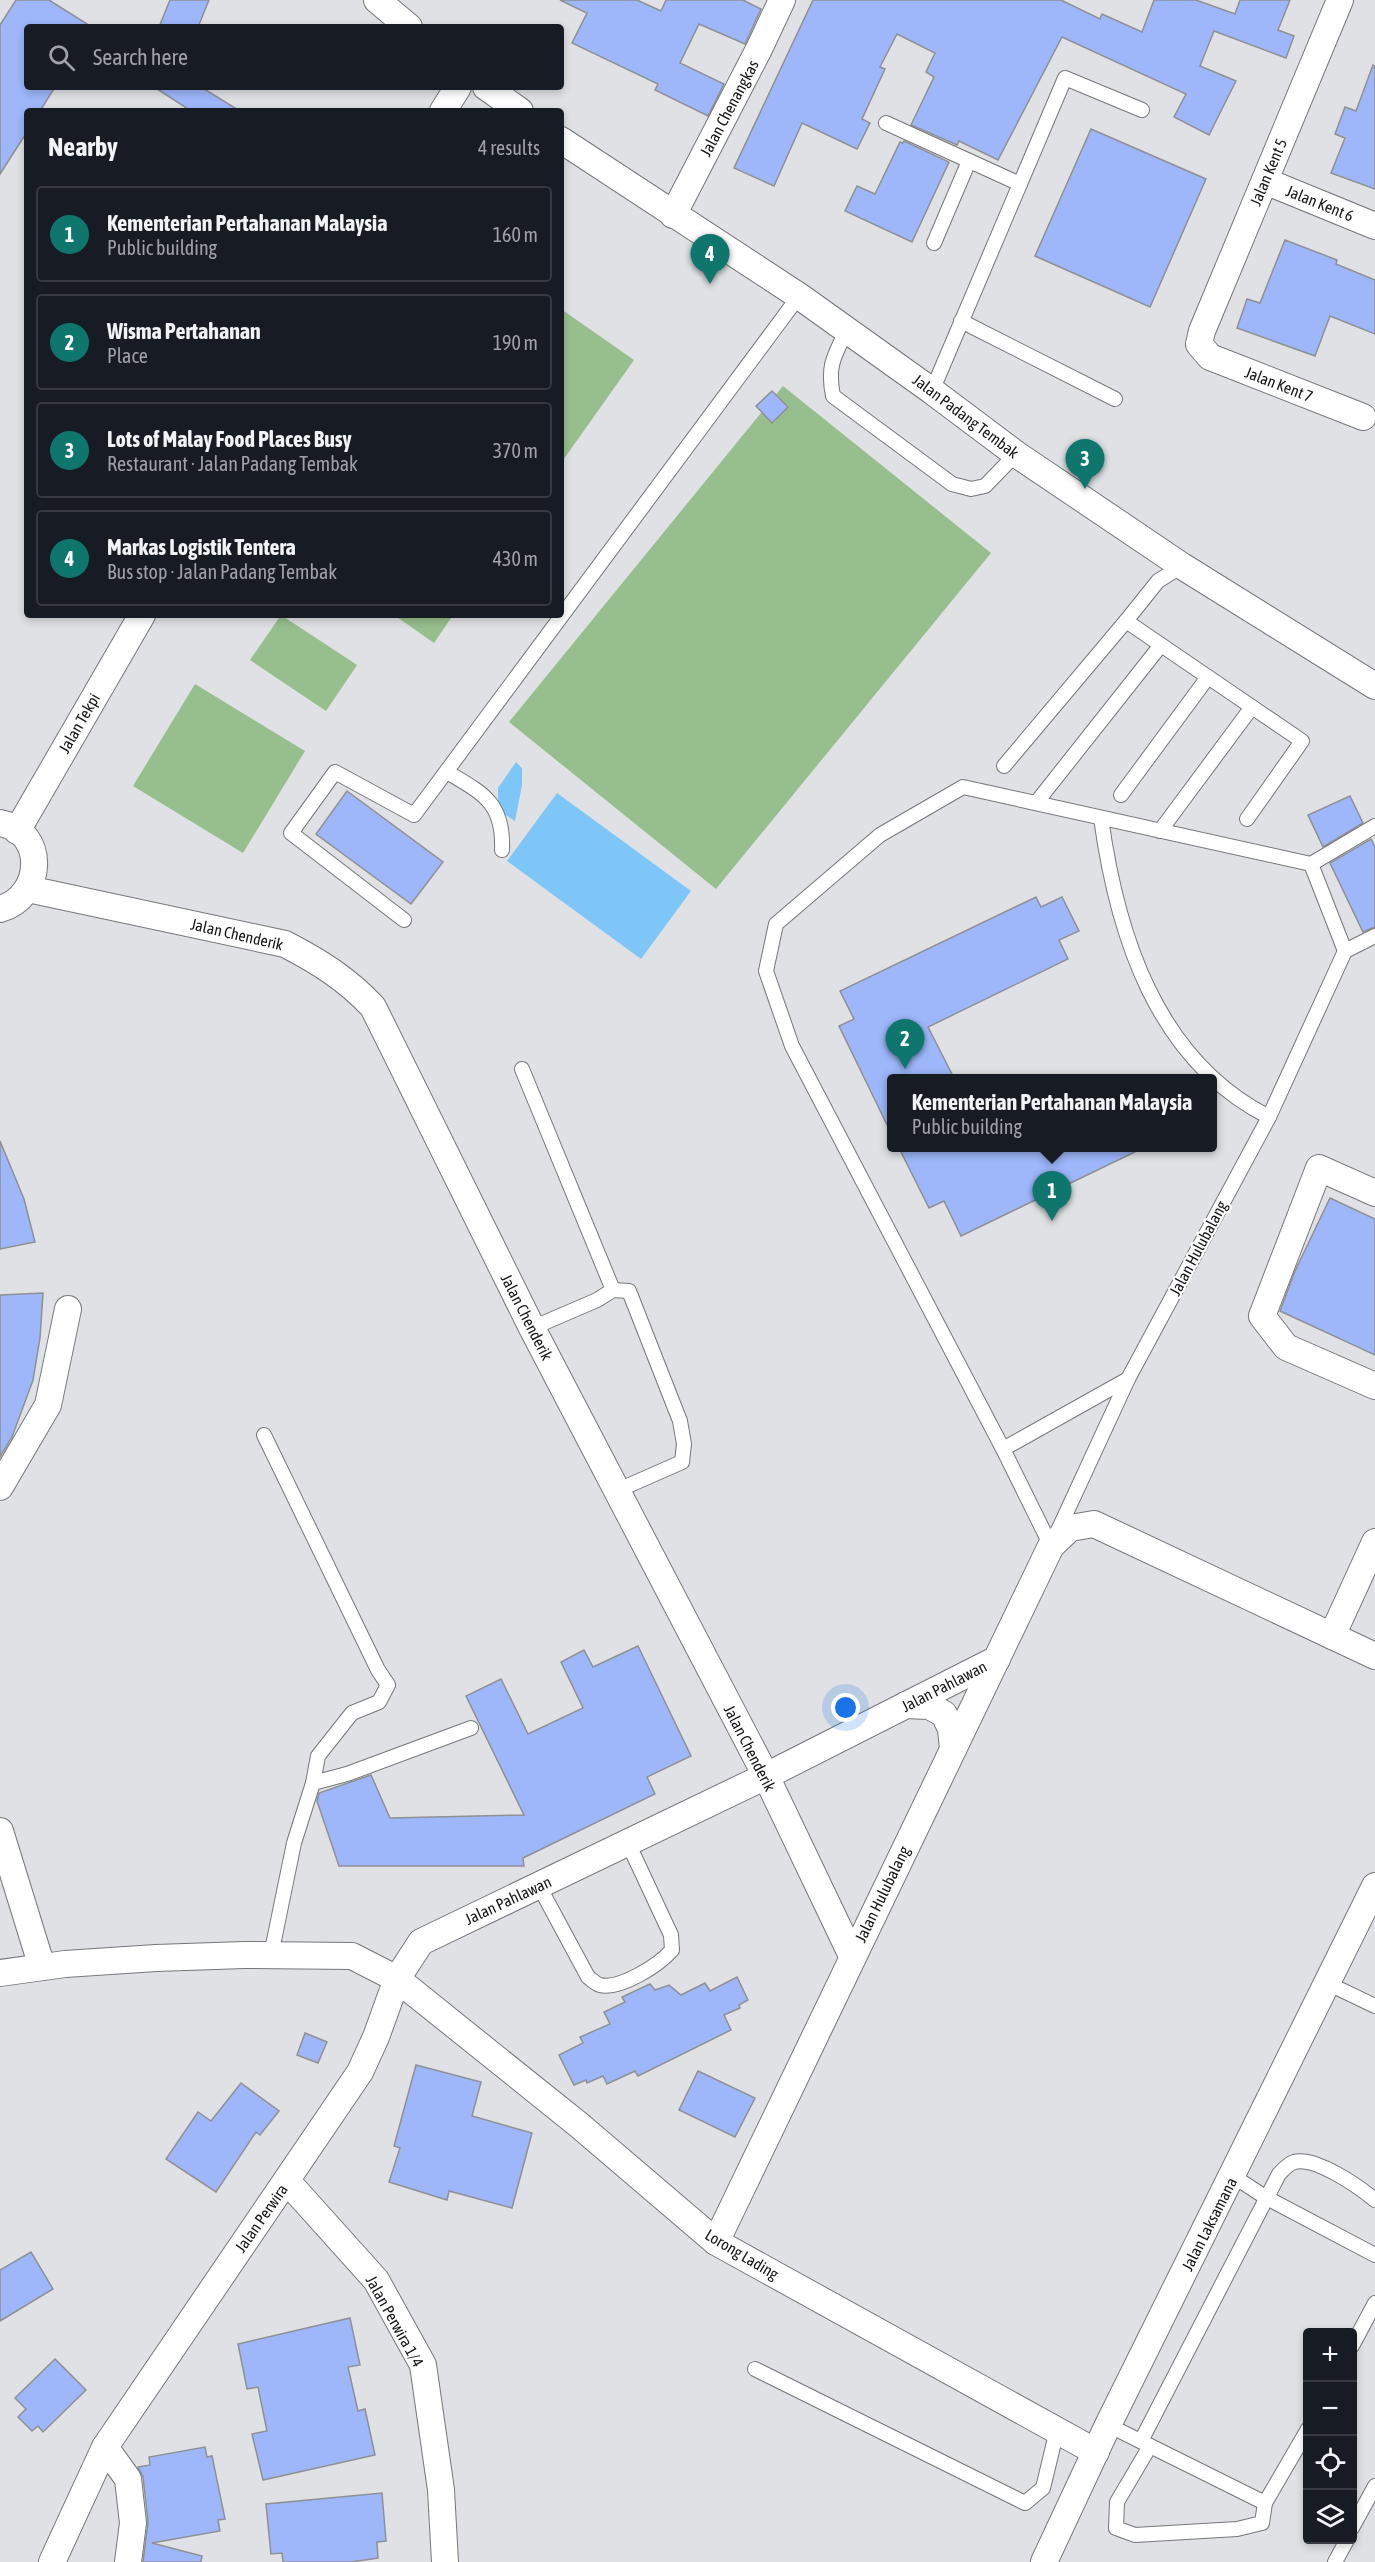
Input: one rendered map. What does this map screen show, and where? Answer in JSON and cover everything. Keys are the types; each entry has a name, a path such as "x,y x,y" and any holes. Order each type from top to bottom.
{"street":[{"name":"Jalan Chenangkas","path":"673,215 782,0"},
{"name":"Jalan Kent 5","path":"1199,344 1202,331 1340,0"},
{"path":"383,2 407,24"},
{"path":"445,108 456,90"},
{"path":"490,90 516,108"},
{"name":"Jalan Padang Tembak","path":"564,142 799,296 1016,454 1182,566 1375,686"},
{"name":"Jalan Kent 6","path":"1265,181 1375,226"},
{"name":"Jalan Kent 7","path":"1199,344 1210,357 1363,417"},
{"name":"Jalan Tekpi","path":"8,827 139,618"},
{"path":"0,909 9,907 28,889 35,864 26,840 8,827"},
{"name":"Jalan Chenderik","path":"28,889 285,944 321,963 352,985 373,1007 532,1328 766,1776 852,1956"},
{"path":"1375,1193 1319,1168 1262,1316 1286,1347 1375,1386"},
{"path":"0,1487 48,1405 68,1309"},
{"name":"Jalan Hulubalang","path":"716,2242 1051,1546 1070,1528 1094,1524 1332,1636"},
{"path":"1375,1542 1332,1636 1375,1656"},
{"name":"Jalan Pahlawan","path":"397,1979 421,1942 766,1776 997,1659"},
{"path":"906,1705 929,1706 944,1714 951,1729 953,1749"},
{"path":"0,1831 42,1967"},
{"name":"Jalan Laksamana","path":"1044,2562 1108,2425 1375,1886"},
{"path":"0,1973 42,1967 156,1958 271,1955 352,1956 397,1979"},
{"name":"Jalan Perwira","path":"52,2562 105,2446 360,2072 376,2037 397,1979"},
{"name":"Lorong Lading","path":"397,1979 579,2125 716,2242 1096,2452"},
{"name":"Jalan Perwira 1/4","path":"287,2181 376,2280 423,2365 441,2490 446,2562"},
{"path":"105,2446 129,2479 133,2523 128,2562"}],"lane":[{"path":"932,391 1065,78 1142,110"},
{"path":"886,123 1020,184"},
{"path":"934,243 969,161"},
{"path":"564,614 799,296"},
{"path":"962,321 1115,399"},
{"path":"847,330 829,375 833,396 952,484 971,489 985,486 1016,454"},
{"path":"1004,766 1158,581 1182,566"},
{"path":"404,920 291,834 335,772 414,815 561,618"},
{"path":"1126,621 1302,741 1247,819"},
{"path":"1036,803 1161,645"},
{"path":"1121,795 1208,677"},
{"path":"1160,831 1252,707"},
{"path":"447,772 486,796 499,822 502,850"},
{"path":"1051,1546 1003,1449 792,1046 766,972 776,924 880,835 963,787 1311,864 1375,826"},
{"path":"1101,818 1111,874 1130,944 1149,994 1176,1039 1209,1074"},
{"path":"1311,864 1346,951 1375,936"},
{"name":"Jalan Hulubalang","path":"1051,1546 1128,1379 1269,1117 1346,951"},
{"path":"522,1069 613,1290"},
{"path":"1217,1080 1238,1098 1269,1117"},
{"path":"532,1328 597,1300 613,1290 628,1291 680,1421 684,1444 682,1462 616,1491"},
{"path":"1003,1449 1128,1379"},
{"path":"264,1435 378,1670 388,1685 379,1702 352,1713 318,1756 313,1783 294,1843 271,1955"},
{"path":"313,1783 347,1774 471,1728"},
{"path":"539,1886 588,1977 598,1985 609,1985 644,1973 662,1962 672,1950 671,1935 628,1843"},
{"path":"1327,1983 1375,2006"},
{"path":"1304,2436 1264,2503 1262,2523 1237,2529 1135,2535 1116,2528 1118,2502 1265,2197 1279,2174 1292,2162 1310,2161 1362,2189 1375,2200"},
{"path":"1233,2176 1265,2197 1375,2255"},
{"path":"1357,2338 1375,2303"},
{"path":"755,2369 1025,2504 1043,2488 1056,2430"},
{"path":"1108,2425 1264,2503"},
{"path":"1357,2521 1375,2486"},
{"path":"1335,2562 1345,2544"}],"green space":[{"path":"564,311 634,360 564,459"},
{"path":"783,386 991,553 716,889 509,722"},
{"path":"279,618 286,618 357,665 326,711 250,660"},
{"path":"398,618 451,618 434,643"},
{"path":"195,684 305,751 243,853 133,786"}],"water":[{"path":"516,762 522,768 522,785 515,821 498,810 498,788"},
{"path":"557,793 691,891 641,959 507,861"}],"building":[{"path":"16,0 49,0 87,24 24,24 24,90 53,90 42,108 24,108 24,137 0,174 0,25"},
{"path":"170,0 209,0 199,24 160,24"},
{"path":"560,0 637,0 661,11 666,0 743,0 761,9 745,44 699,24 680,63 724,84 708,116 655,90 658,84 572,43 587,13"},
{"path":"813,0 1061,0 1100,19 1102,14 1142,32 1154,0 1196,0 1235,14 1240,0 1290,0 1278,30 1294,36 1286,58 1214,31 1200,66 1236,81 1209,135 1174,117 1186,94 1062,37 998,160 959,141 957,145 911,125 934,77 926,72 935,53 897,34 880,67 885,69 862,119 870,123 857,149 802,123 774,186 734,168"},
{"path":"1373,65 1375,66 1375,189 1331,173 1345,138 1335,134 1345,107 1356,111"},
{"path":"159,90 206,90 235,108 186,108"},
{"path":"1091,129 1206,179 1150,307 1035,256"},
{"path":"904,141 949,162 912,242 845,211 857,186 875,194 900,142"},
{"path":"1285,240 1337,260 1336,264 1375,280 1375,334 1330,316 1315,356 1237,328 1247,299 1260,303"},
{"path":"772,391 788,407 772,423 756,406"},
{"path":"347,791 443,862 411,904 316,834"},
{"path":"1350,796 1363,823 1323,847 1308,815"},
{"path":"1371,839 1375,847 1375,927 1363,932 1330,863"},
{"path":"1036,897 1041,907 1062,897 1079,931 1059,940 1068,959 928,1027 952,1074 887,1074 887,1125 839,1026 854,1019 840,991"},
{"path":"0,1141 24,1199 35,1242 0,1249"},
{"path":"901,1152 1135,1152 961,1236 944,1201 929,1208"},
{"path":"1330,1198 1375,1219 1375,1355 1280,1311 1295,1271"},
{"path":"43,1293 40,1338 33,1380 12,1437 0,1457 0,1295"},
{"path":"638,1646 691,1756 647,1777 655,1794 523,1858 524,1866 339,1866 317,1801 319,1793 371,1775 390,1818 524,1815 466,1696 501,1679 528,1734 583,1708 561,1662 584,1650 593,1667"},
{"path":"737,1977 748,2000 739,2005 740,2008 724,2015 731,2030 638,2076 635,2071 607,2084 603,2076 587,2083 586,2080 574,2085 559,2055 583,2043 580,2037 610,2024 604,2012 625,2002 622,1997 650,1984 655,1990 669,1985 681,1995 705,1983 710,1991"},
{"path":"305,2033 327,2042 318,2063 297,2055"},
{"path":"416,2065 481,2082 472,2116 532,2133 512,2208 449,2191 447,2200 389,2182 400,2148 394,2146"},
{"path":"698,2071 755,2098 735,2137 679,2110"},
{"path":"241,2083 279,2111 260,2135 256,2132 216,2192 166,2159 198,2112 211,2121"},
{"path":"31,2252 53,2289 0,2321 0,2270"},
{"path":"350,2318 360,2365 348,2367 358,2411 365,2409 375,2455 263,2480 252,2434 267,2431 258,2387 247,2389 238,2344"},
{"path":"55,2359 86,2390 43,2432 38,2426 32,2431 18,2417 26,2409 15,2398"},
{"path":"205,2447 207,2457 212,2456 225,2519 218,2520 220,2531 152,2543 202,2556 201,2562 143,2562 148,2522 143,2477 138,2467 150,2465 149,2457"},
{"path":"382,2493 386,2541 377,2542 378,2558 351,2562 283,2562 282,2553 271,2554 266,2504"}],"place":[{"name":"Markas Logistik Tentera","path":"710,284"},
{"name":"Lots of Malay Food Places Busy","path":"1085,489"},
{"name":"Wisma Pertahanan","path":"905,1069"},
{"name":"Kementerian Pertahanan Malaysia","path":"1052,1221"}]}
